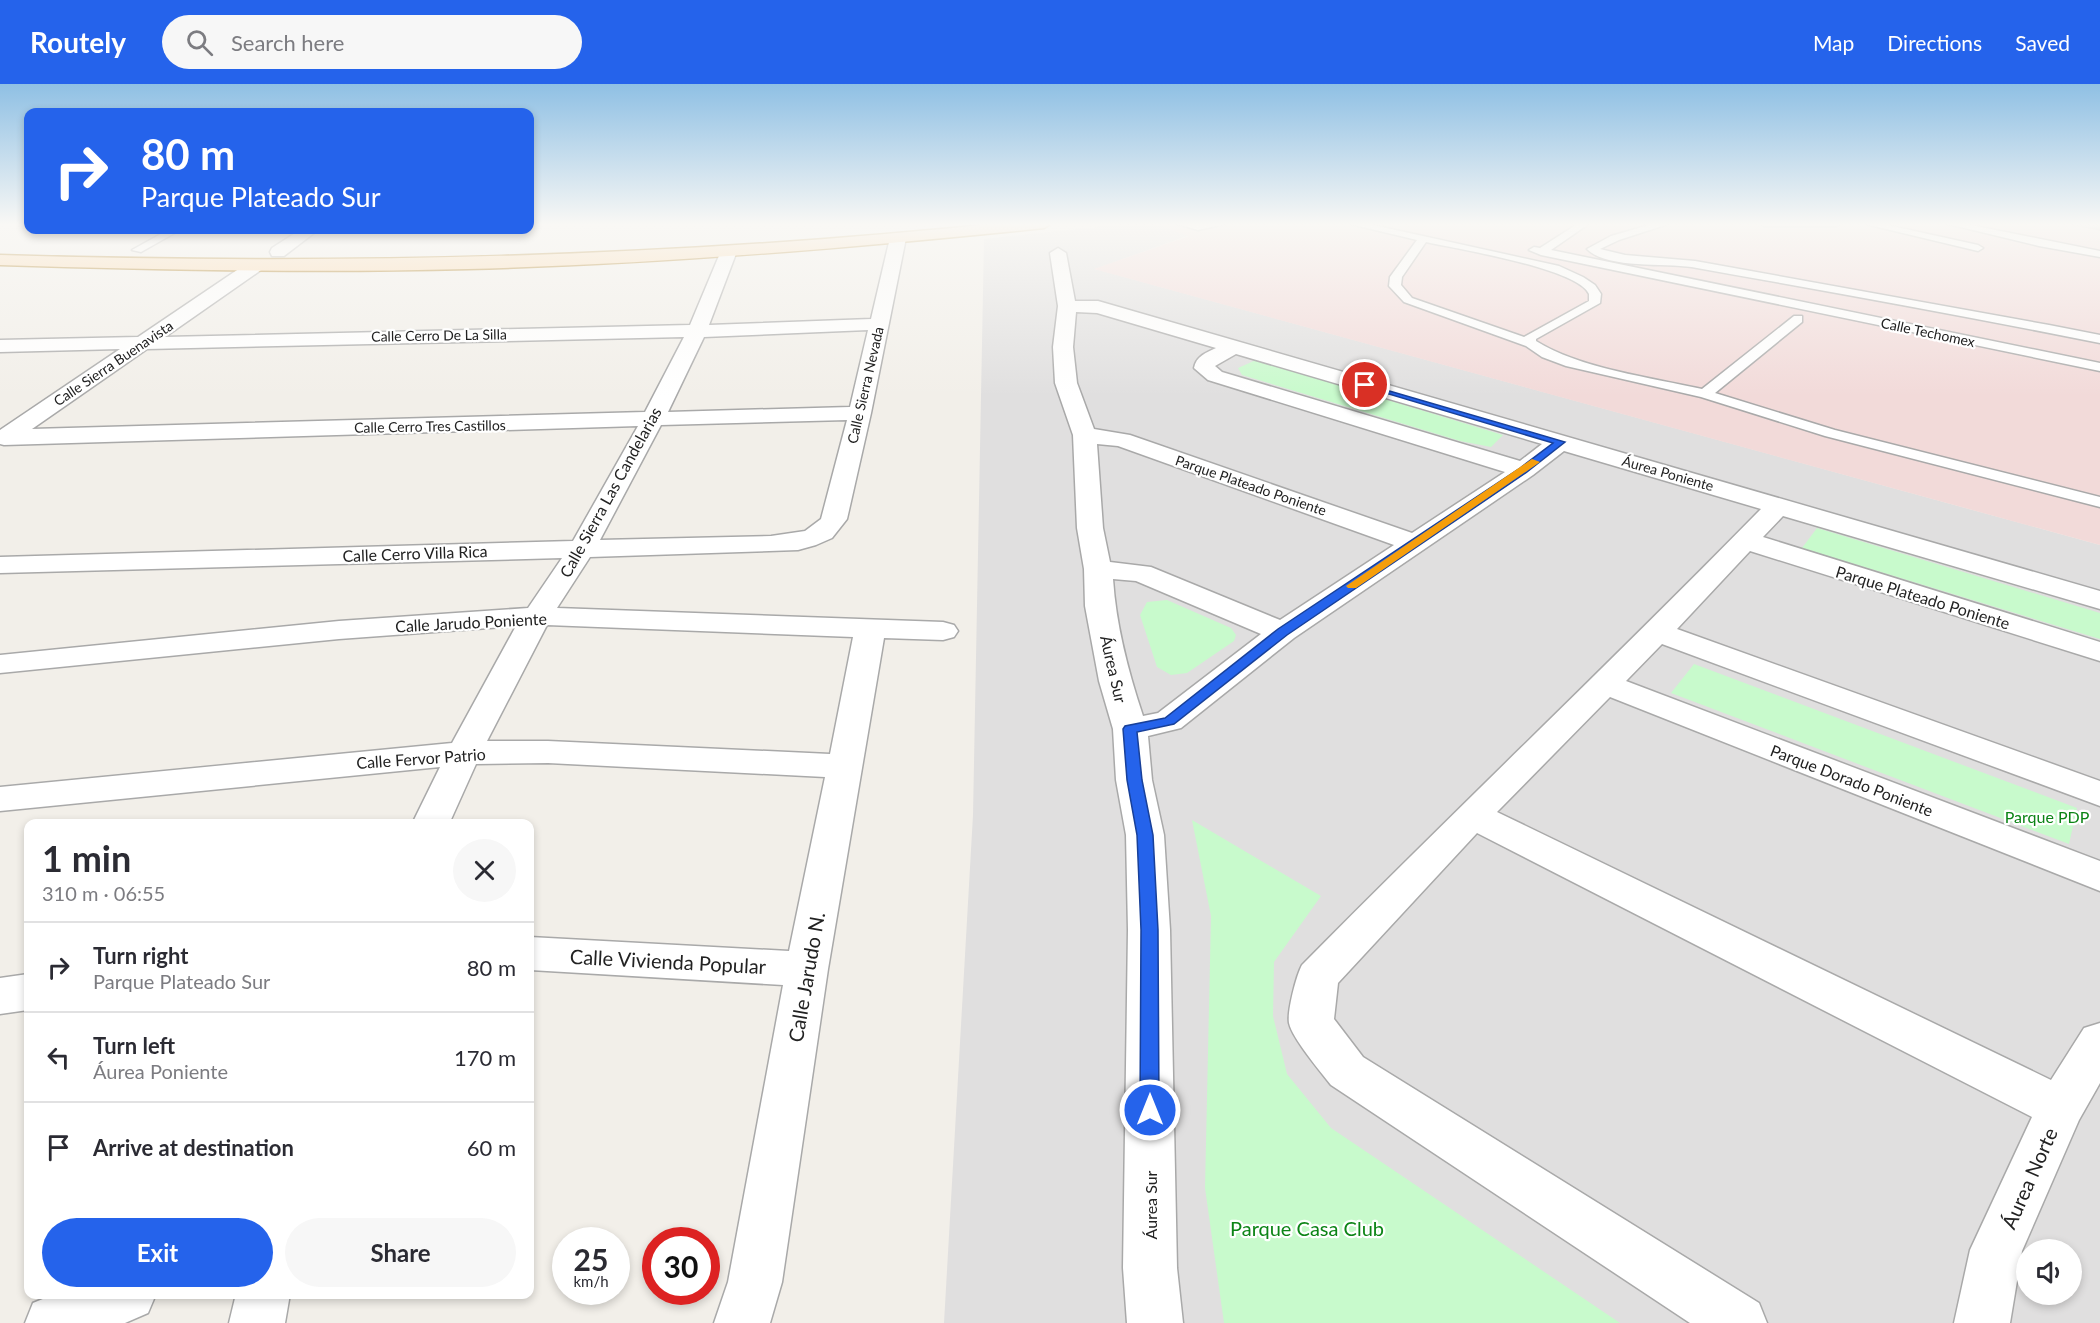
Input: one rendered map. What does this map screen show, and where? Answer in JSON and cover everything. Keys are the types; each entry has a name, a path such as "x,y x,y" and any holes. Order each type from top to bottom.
{"street":[{"name":"Calle Sierra Buenavista","path":"2,438 233,281"},
{"name":"Calle Sierra Las Candelarias","path":"432,819 464,753 537,616 582,549 652,421 697,331 717,281"},
{"name":"Calle Sierra Nevada","path":"828,530 834,519 860,413 889,281"},
{"name":"Áurea Sur","path":"1065,281 1067,306 1063,347 1066,383 1085,435 1090,528 1098,569 1100,606 1115,681 1130,729 1134,780 1145,835 1149,930 1150,1268 1155,1323"},
{"name":"Áurea Poniente","path":"1067,306 1098,307 2100,600"},
{"name":"Calle Cerro De La Silla","path":"0,346 697,331 879,324"},
{"path":"1235,346 1205,362 1204,368 1215,376 1524,470"},
{"name":"Calle Cerro Tres Castillos","path":"2,438 652,421 860,413"},
{"name":"Parque Plateado Poniente","path":"1085,435 1122,440 1415,543"},
{"path":"1130,729 1169,721 1283,632 1524,470 1560,442"},
{"path":"1739,1323 1347,1071 1311,1023 1317,977 1472,815 1657,632 1779,505"},
{"name":"Calle Cerro Villa Rica","path":"0,565 797,542 816,537 828,530"},
{"name":"Parque Plateado Poniente","path":"1746,541 2100,652"},
{"path":"1098,569 1141,573 1283,632"},
{"name":"Calle Jarudo Poniente","path":"0,664 339,630 537,616 943,631"},
{"name":"Calle Jarudo N.","path":"742,1323 755,1282 807,969 870,630"},
{"path":"1657,632 2100,794"},
{"name":"Parque Dorado Poniente","path":"1603,683 2100,877"},
{"name":"Calle Fervor Patrio","path":"0,799 464,753 548,752 843,766"},
{"path":"1472,815 2060,1108"},
{"name":"Calle Vivienda Popular","path":"534,953 807,969"},
{"path":"0,996 24,993"},
{"name":"Áurea Norte","path":"1982,1323 1996,1250 2060,1108 2100,1042"},
{"path":"53,1323 116,1299"},
{"path":"257,1323 262,1299"}],"lane":[{"path":"1396,281 1395,286 1408,300 1530,343 1547,354 1571,363 1705,394 1830,433 2100,501"},
{"path":"1530,343 1530,337 1594,303 1597,297 1595,290 1581,281"},
{"name":"Calle Techomex","path":"1681,281 2100,367"},
{"path":"1790,281 2100,339"},
{"path":"1705,394 1798,320"}],"shaded area":[{"path":"983,281 1138,281 2100,545 2100,1323 944,1323 973,815"},
{"path":"1137,281 2100,281 2100,545"}],"green space":[{"path":"1256,360 1503,435 1491,447 1460,441 1242,375 1238,368"},
{"path":"1817,528 2100,613 2100,639 1802,548"},
{"path":"1167,600 1231,628 1236,635 1234,641 1187,673 1171,675 1157,667 1140,615 1147,602"},
{"name":"Parque PDP","path":"1694,664 2077,808 2069,844 1671,693"},
{"name":"Parque Casa Club","path":"1192,820 1321,896 1274,962 1273,1016 1287,1074 1331,1128 1620,1323 1224,1323 1205,1188 1211,916"}],"slow traffic":[{"path":"1352,586 1535,462"}],"route":[{"path":"1150,1110 1149,930 1145,835 1134,780 1130,729 1169,721 1283,632 1524,470 1560,442 1365,385"}]}
